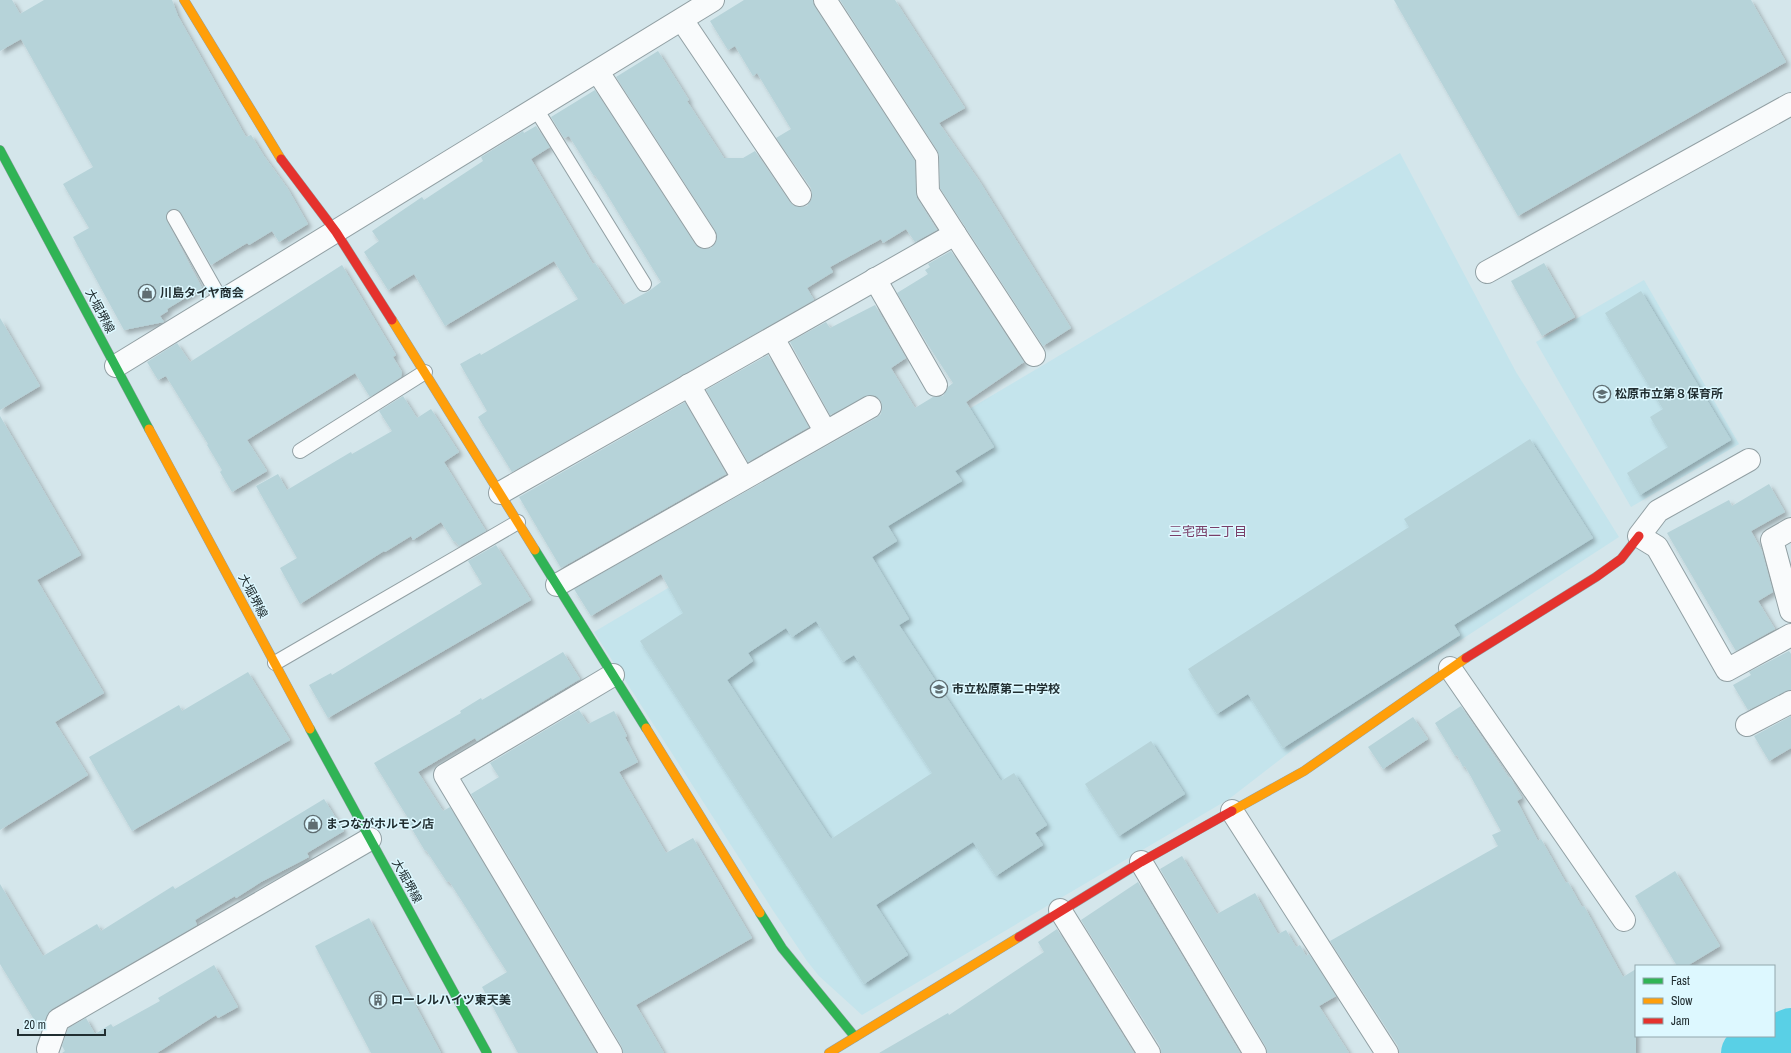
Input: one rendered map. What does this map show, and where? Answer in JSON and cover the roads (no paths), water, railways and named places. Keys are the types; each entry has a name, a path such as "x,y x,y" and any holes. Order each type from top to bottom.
{"street":[{"path":"184,0 274,149 336,232 425,372 782,948 855,1037"},
{"path":"116,366 598,72 713,0"},
{"path":"825,0 927,157 928,192 1034,355"},
{"path":"682,20 800,195"},
{"path":"598,72 705,237"},
{"path":"1487,272 1791,104"},
{"name":"大堀堺線","path":"0,150 275,663 487,1053"},
{"path":"500,493 955,234"},
{"path":"875,280 936,386"},
{"path":"773,338 825,431"},
{"path":"689,385 743,478"},
{"path":"557,585 825,431 870,407"},
{"path":"829,1053 1140,862 1304,771 1450,668 1596,577 1621,559 1658,511 1749,460"},
{"path":"1791,529 1772,540 1791,611"},
{"path":"1639,536 1656,547 1727,670 1791,635"},
{"path":"1450,668 1624,920"},
{"path":"611,1053 445,775 613,675"},
{"path":"1747,725 1791,702"},
{"path":"1232,811 1387,1053"},
{"path":"48,1049 58,1020 370,839"},
{"path":"1140,862 1255,1053"},
{"path":"1060,910 1149,1053"}],"lane":[{"path":"536,109 644,284"},
{"path":"174,217 222,302"},
{"path":"300,451 425,372"},
{"path":"275,663 518,522"}],"waterway":[{"path":"1747,1053 1791,1034"}],"place":[{"name":"川島タイヤ商会","path":"147,293"},
{"name":"松原市立第８保育所","path":"1602,394"},
{"name":"市立松原第二中学校","path":"939,689"},
{"name":"まつながホルモン店","path":"313,824"},
{"name":"ローレルハイツ東天美","path":"378,1000"}],"district":[{"name":"三宅西二丁目","path":"1208,531"}]}
